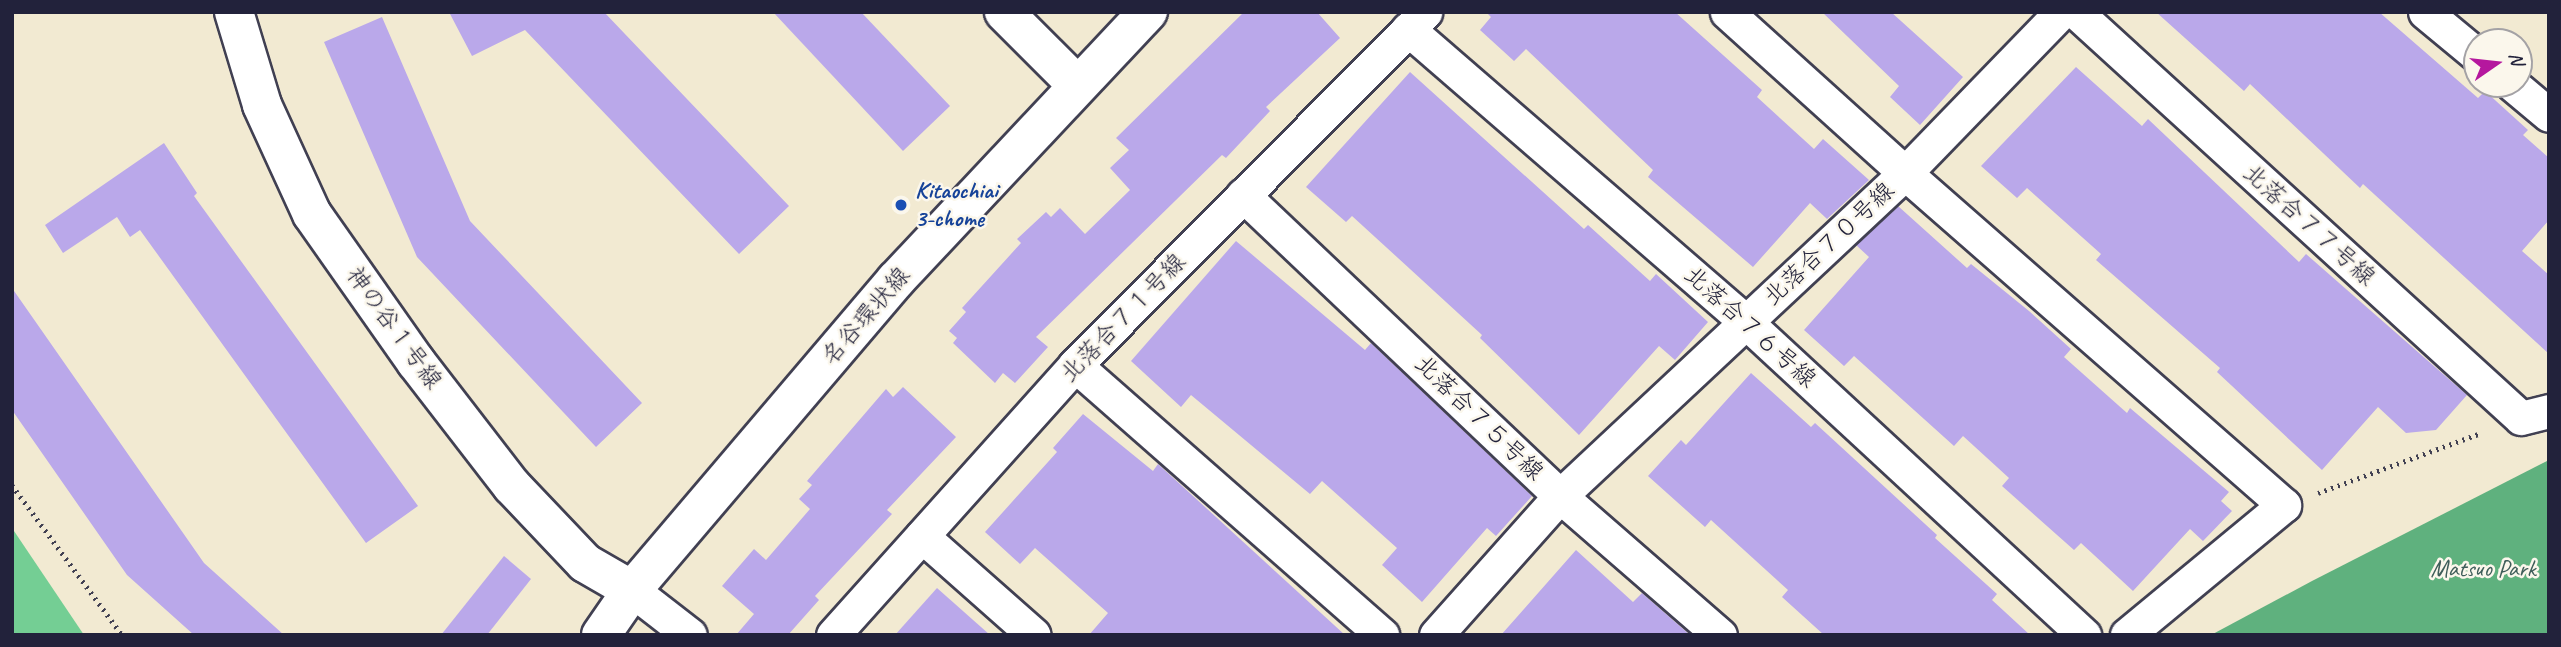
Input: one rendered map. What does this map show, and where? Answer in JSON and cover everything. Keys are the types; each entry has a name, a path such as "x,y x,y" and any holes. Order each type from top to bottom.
{"street":[{"name":"神の谷１号線","path":"234,12 262,105 312,214 416,362 512,486 585,563 632,590"},
{"path":"1004,12 1077,85"},
{"name":"名谷環状線","path":"601,635 632,590 896,280 1148,12"},
{"name":"北落合７０号線","path":"1436,635 1560,496 1905,173 1727,12"},
{"path":"2062,12 1905,173 2284,505 2127,635"},
{"name":"北落合７７号線","path":"2076,12 2535,414"},
{"path":"2425,12 2463,43"},
{"name":"北落合７１号線","path":"833,635 1075,365 1416,21"},
{"name":"北落合７６号線","path":"1416,21 2084,635"},
{"path":"2529,98 2549,115"},
{"name":"北落合７５号線","path":"1243,195 1560,496 1720,635"},
{"path":"1075,365 1381,635"},
{"path":"922,536 1034,635"},
{"path":"632,590 690,635"}],"path":[{"path":"2284,505 2535,414"},
{"path":"12,485 122,635"}],"green space":[{"name":"Matsuo Park","path":"2549,460 2549,635 2211,635 2312,581"},
{"path":"12,528 84,635 12,635"}],"building":[{"path":"449,12 604,12 789,206 739,254 525,30 472,56"},
{"path":"773,12 861,12 950,106 903,151"},
{"path":"1244,12 1317,12 1340,38 1266,107 1270,111 1226,158 1222,155 1036,337 1048,347 1015,383 1003,373 995,383 953,343 957,338 949,331 966,312 962,308 1021,243 1017,239 1046,212 1051,217 1060,208 1085,234 1130,190 1110,168 1129,150 1116,138"},
{"path":"1486,12 1675,12 1762,90 1757,97 1814,149 1823,139 1869,180 1827,219 1810,203 1753,267 1648,177 1653,170 1526,49 1514,61 1480,30 1491,17"},
{"path":"1822,12 1891,12 1963,77 1920,125 1890,97 1899,86"},
{"path":"2156,12 2379,12 2463,85 2463,98 2493,98 2528,130 2523,135 2549,158 2549,220 2522,251 2549,275 2549,354 2363,184 2360,188 2250,84 2244,91"},
{"path":"382,17 470,221 642,403 596,447 417,257 324,42"},
{"path":"2076,67 2142,126 2148,119 2299,262 2306,254 2467,395 2436,430 2406,433 2378,407 2322,470 2217,372 2220,368 2096,260 2101,254 2027,188 2017,198 1981,166"},
{"path":"1410,72 1584,229 1588,225 1650,281 1656,274 1708,322 1675,360 1659,346 1579,435 1480,338 1482,335 1352,216 1346,222 1306,187"},
{"path":"164,143 197,193 194,196 418,506 366,543 140,230 130,237 117,217 63,253 45,225"},
{"path":"1898,206 1967,268 1971,264 2029,311 2071,349 2064,357 2127,413 2130,408 2229,492 2221,501 2232,511 2203,541 2190,529 2133,591 2081,543 2074,550 2002,486 2009,478 1963,436 1954,446 1854,356 1844,366 1804,330 1869,257 1856,245"},
{"path":"1236,241 1365,350 1371,343 1532,496 1496,536 1487,528 1422,602 1382,565 1397,548 1322,481 1310,494 1191,395 1181,407 1131,361"},
{"path":"12,288 204,563 284,635 194,635 127,575 12,410"},
{"path":"1751,373 1811,427 1815,423 1937,535 1935,538 1997,594 1992,600 2030,635 1824,635 1782,597 1788,590 1711,520 1705,527 1648,476 1681,440 1686,445"},
{"path":"903,387 956,437 887,510 892,514 815,596 819,600 788,635 736,635 754,614 722,586 754,549 766,560 810,509 799,499 812,485 807,481 886,389 893,397"},
{"path":"1083,414 1153,471 1158,464 1345,635 1089,635 1108,613 1035,548 1020,564 985,532 1057,452 1053,448"},
{"path":"1576,550 1633,602 1642,593 1690,635 1501,635"},
{"path":"504,556 531,579 487,635 441,635"},
{"path":"937,588 990,635 895,635"}],"place":[{"name":"Kitaochiai 3-chome","path":"901,205"}]}
